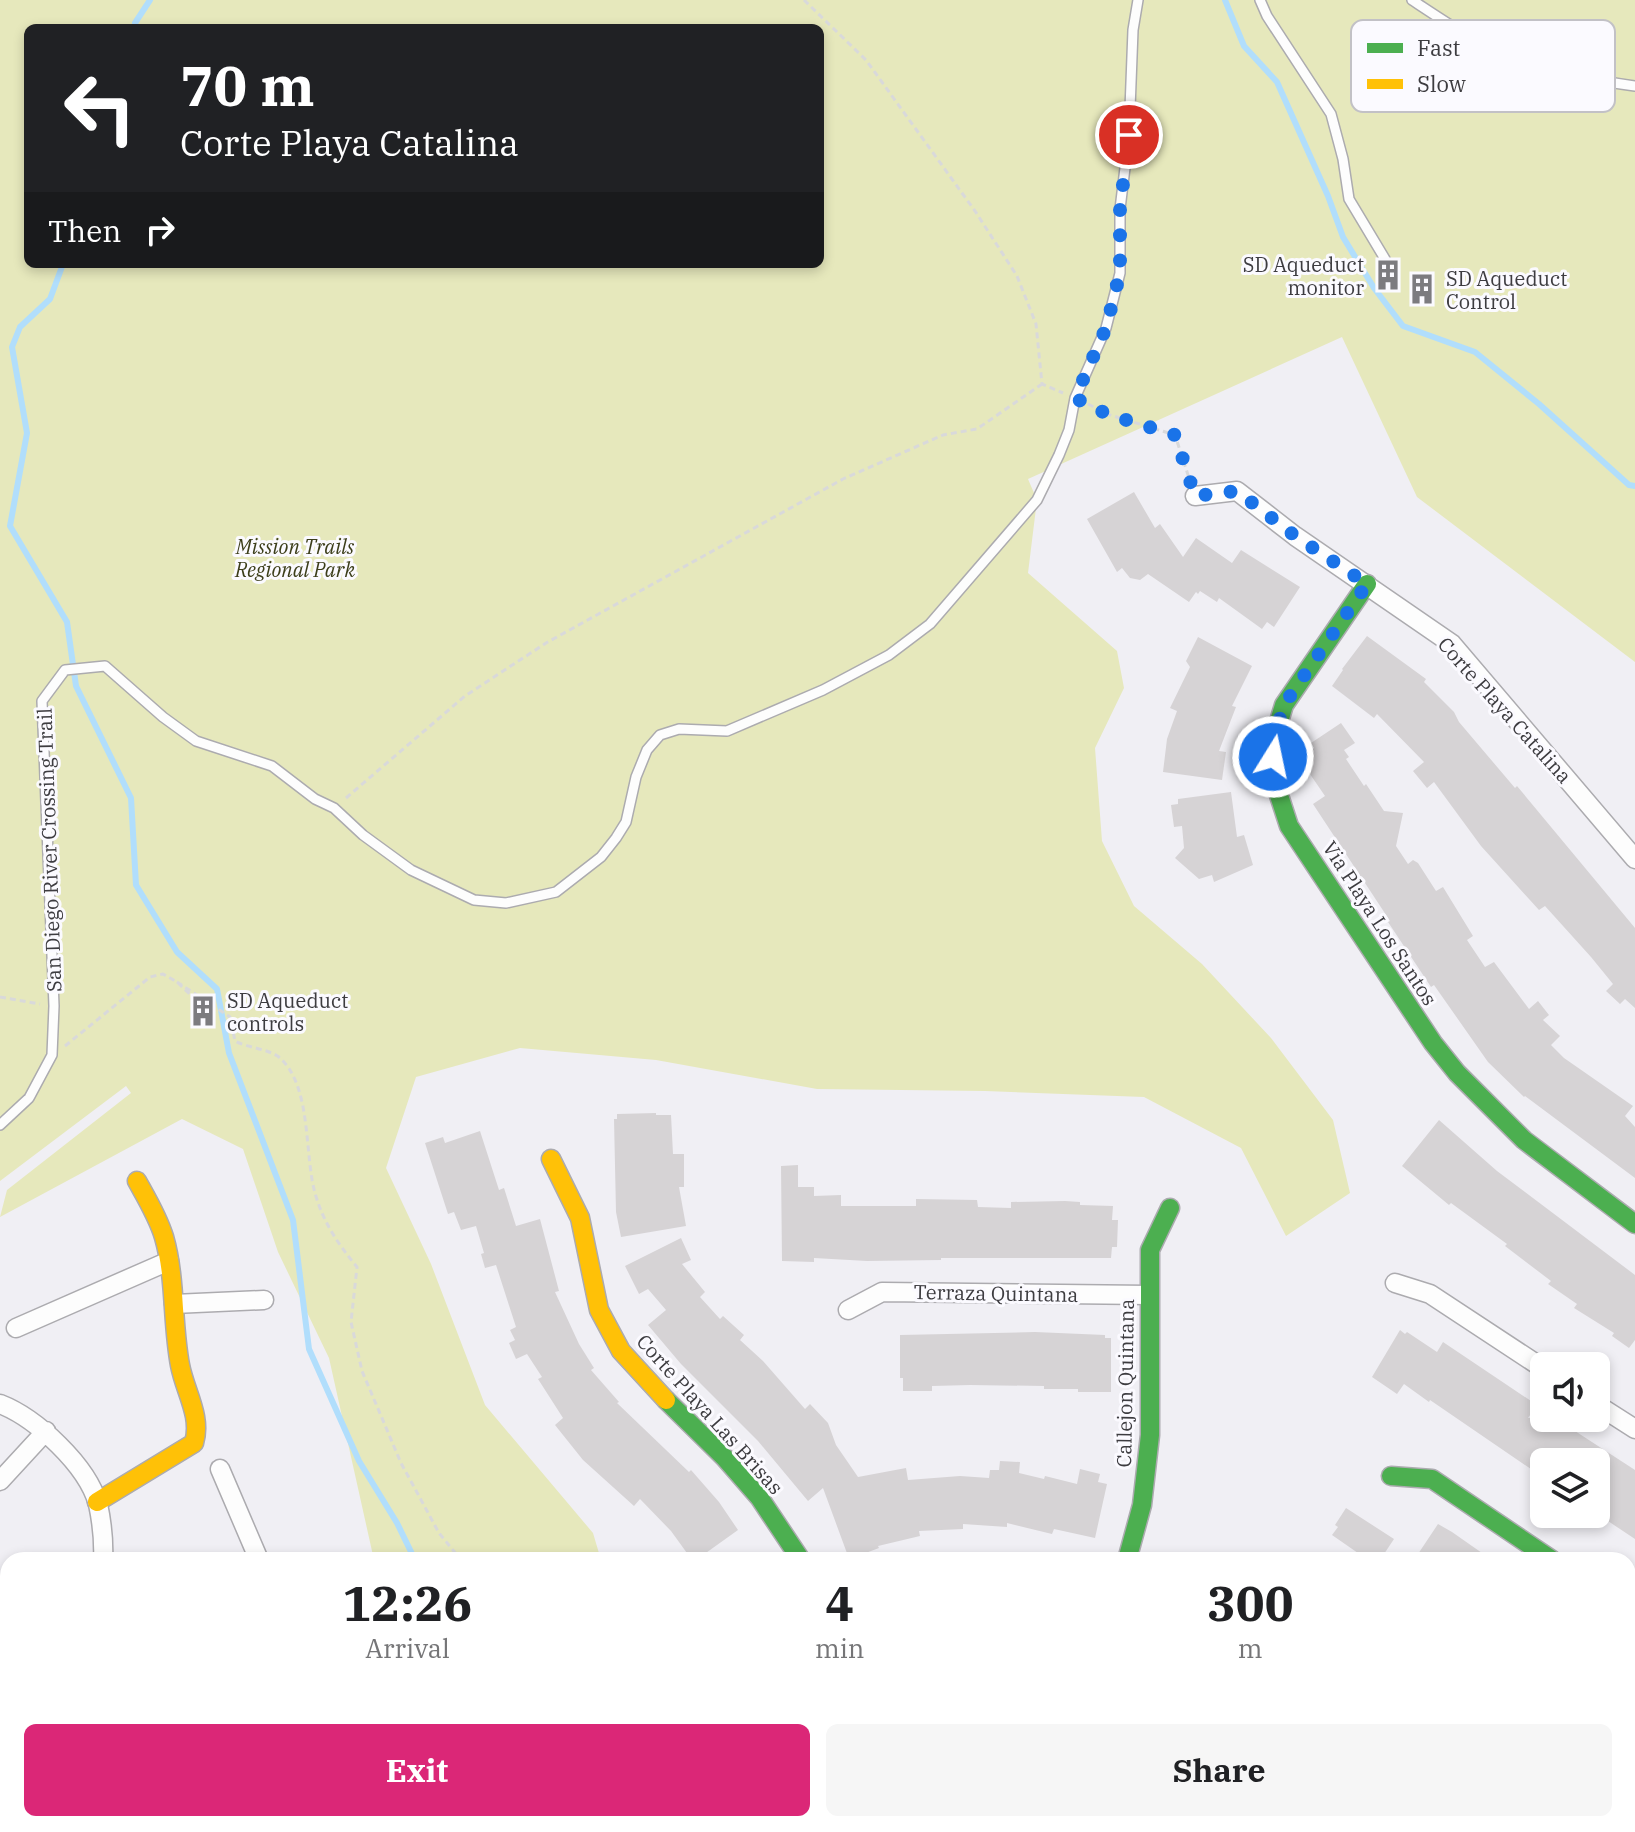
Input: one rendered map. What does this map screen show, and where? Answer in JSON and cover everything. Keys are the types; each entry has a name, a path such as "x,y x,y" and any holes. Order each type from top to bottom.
{"street":[{"name":"Corte Playa Catalina","path":"1195,496 1237,491 1295,536 1452,644 1635,859"},
{"name":"Via Playa Los Santos","path":"1367,584 1284,705 1274,738 1273,777 1289,826 1433,1043 1457,1073 1524,1140 1635,1224"},
{"name":"Corte Playa Las Brisas","path":"551,1159 580,1218 599,1310 621,1351 751,1487 796,1552"},
{"path":"97,1502 194,1443 199,1423 185,1385 176,1345 169,1261 158,1218 137,1181"},
{"name":"Callejon Quintana","path":"1129,1552 1142,1505 1150,1435 1150,1250 1170,1208"},
{"path":"16,1328 169,1261"},
{"path":"1395,1283 1430,1294 1530,1360"},
{"name":"Terraza Quintana","path":"848,1310 882,1292 1149,1295"},
{"path":"174,1304 264,1300"},
{"path":"0,1404 21,1412 46,1431 87,1482 97,1502 103,1552"},
{"path":"1610,1413 1635,1429"},
{"path":"0,1481 46,1431"},
{"path":"220,1469 256,1552"},
{"path":"1391,1476 1432,1479 1540,1552"}],"lane":[{"name":"San Diego River Crossing Trail","path":"0,1125 29,1098 52,1055 54,1006 42,701 65,670 105,666 163,717 196,741 272,766 315,799 334,808 363,835 411,870 474,900 506,903 556,892 601,857 626,822 636,777 647,750 660,735 679,729 727,731 823,690 889,655 930,624 1037,500 1059,455 1069,430 1075,398 1106,328 1120,273 1120,209 1129,135 1133,30 1138,0"},
{"path":"1260,0 1267,16 1331,114 1343,159 1349,199 1385,259"},
{"path":"1412,0 1442,20"},
{"path":"1615,82 1635,86"}],"path":[{"path":"804,0 866,60 975,211 1017,276 1036,324 1042,384"},
{"path":"1042,384 1107,414 1175,435 1195,496"},
{"path":"334,808 465,696 546,643 843,479 943,435 977,429 1042,384"},
{"path":"52,1055 150,977 163,974 230,1017 235,1041 248,1048 277,1055 292,1071 305,1122 314,1190 323,1219 357,1267 351,1322 362,1371 401,1463 439,1533 454,1552"},
{"path":"177,982 196,1000"},
{"path":"0,997 54,1006"}],"green space":[{"name":"Mission Trails Regional Park","path":"0,0 1635,0 1635,662 1417,497 1342,337 1028,479 1037,500 1028,573 1117,651 1124,688 1095,748 1102,841 1134,906 1202,964 1271,1038 1333,1120 1350,1193 1286,1236 1241,1148 1144,1097 817,1089 656,1060 520,1048 416,1077 386,1168 431,1264 485,1405 593,1533 599,1552 372,1552 329,1358 278,1252 243,1149 182,1119 0,1217 7,1190 131,1093 126,1086 0,1181"}],"building":[{"path":"1134,492 1155,528 1160,524 1183,557 1196,538 1232,563 1241,550 1300,587 1274,627 1267,622 1262,629 1219,598 1217,602 1200,591 1189,602 1148,574 1140,580 1130,578 1122,568 1117,572 1087,519"},
{"path":"1367,636 1426,679 1424,682 1454,712 1459,722 1515,788 1517,786 1635,928 1635,1008 1625,999 1620,1004 1606,991 1613,984 1591,957 1545,906 1539,910 1481,846 1434,782 1427,788 1413,771 1424,762 1377,714 1374,718 1332,686"},
{"path":"1198,637 1252,666 1232,706 1236,707 1219,751 1226,752 1222,780 1163,772 1167,739 1177,711 1170,708 1190,667 1186,661"},
{"path":"1341,723 1355,743 1344,750 1349,757 1346,759 1364,786 1366,784 1384,811 1403,813 1396,846 1408,864 1413,860 1418,863 1436,891 1443,887 1473,936 1467,940 1485,967 1494,962 1529,1009 1538,1001 1549,1015 1543,1020 1560,1036 1551,1045 1564,1058 1633,1106 1625,1116 1635,1127 1635,1178 1524,1097 1488,1062 1434,985 1431,987 1388,922 1313,804 1325,796 1299,758 1314,748 1311,743"},
{"path":"1231,792 1237,837 1244,835 1253,865 1214,882 1212,875 1199,879 1175,858 1184,848 1182,826 1174,827 1171,805 1178,804 1178,799"},
{"path":"617,1114 671,1115 673,1154 684,1154 684,1187 679,1187 686,1226 621,1237 616,1212 614,1119 617,1119"},
{"path":"1439,1120 1497,1171 1635,1275 1635,1340 1629,1348 1612,1336 1614,1333 1574,1308 1577,1304 1548,1284 1551,1281 1505,1246 1507,1244 1451,1203 1449,1205 1402,1166"},
{"path":"480,1131 499,1190 504,1188 516,1226 540,1219 559,1291 555,1292 594,1368 591,1370 617,1403 689,1472 691,1470 738,1530 707,1552 686,1552 640,1499 634,1506 583,1460 555,1425 563,1418 538,1379 542,1377 527,1354 516,1359 509,1343 515,1340 510,1330 516,1327 496,1265 485,1268 476,1226 461,1230 454,1212 448,1214 425,1143 443,1137 445,1143"},
{"path":"798,1165 798,1187 814,1187 814,1196 841,1195 841,1206 916,1206 916,1199 977,1200 978,1207 1011,1208 1011,1202 1065,1201 1080,1202 1080,1205 1113,1206 1112,1220 1118,1220 1117,1247 1112,1247 1111,1258 867,1261 814,1258 814,1262 782,1261 781,1166"},
{"path":"681,1238 691,1260 682,1264 705,1292 700,1297 720,1319 723,1316 744,1335 740,1340 805,1409 810,1404 828,1423 836,1445 858,1477 906,1468 908,1480 960,1476 989,1478 990,1470 999,1470 1000,1461 1020,1462 1019,1473 1077,1484 1080,1469 1100,1474 1098,1482 1107,1484 1095,1538 1054,1529 1052,1534 1007,1523 1007,1527 963,1524 963,1529 919,1531 920,1536 878,1546 868,1552 847,1552 823,1488 808,1501 758,1441 681,1364 648,1325 666,1310 648,1289 639,1294 625,1266"},
{"path":"1400,1330 1437,1352 1443,1342 1530,1400 1530,1432 1577,1432 1601,1448 1530,1448 1530,1468 1404,1384 1397,1394 1372,1377"},
{"path":"1035,1332 1105,1335 1105,1338 1111,1338 1111,1392 1044,1389 1044,1386 970,1385 932,1386 932,1391 903,1391 900,1335"},
{"path":"1610,1454 1635,1470 1635,1539 1610,1522"},
{"path":"1346,1508 1394,1539 1385,1552 1356,1552 1332,1535 1338,1527 1335,1525"},
{"path":"1438,1524 1481,1552 1419,1552"}],"waterway":[{"path":"135,24 150,0"},
{"path":"1225,0 1244,46 1277,82 1343,237 1374,288 1403,326 1475,352 1539,404 1629,485 1635,486"},
{"path":"62,268 50,299 20,327 12,347 27,433 10,526 67,622 76,686 131,798 136,885 177,952 217,989 229,1053 293,1220 309,1349 359,1461 411,1552"}],"traffic: fast":[{"path":"1367,584 1284,705 1274,738 1273,777 1289,826 1433,1043 1457,1073 1524,1140 1635,1224"},
{"path":"1129,1552 1142,1505 1150,1435 1150,1250 1170,1208"},
{"path":"666,1400 725,1458 759,1497 796,1552"},
{"path":"1391,1476 1432,1479 1540,1552"}],"traffic: slow":[{"path":"551,1159 580,1218 599,1310 621,1351 666,1400"},
{"path":"97,1502 194,1443 196,1433 194,1414 182,1375 168,1253 159,1222 137,1181"}],"place":[{"name":"SD Aqueduct monitor","path":"1388,275"},
{"name":"SD Aqueduct Control","path":"1422,289"},
{"name":"SD Aqueduct controls","path":"203,1011"}],"route":[{"path":"1129,135 1120,209 1120,273 1106,328 1075,398 1107,414 1175,435 1195,496 1237,491 1295,536 1367,584 1284,705 1274,738 1273,757"}]}
